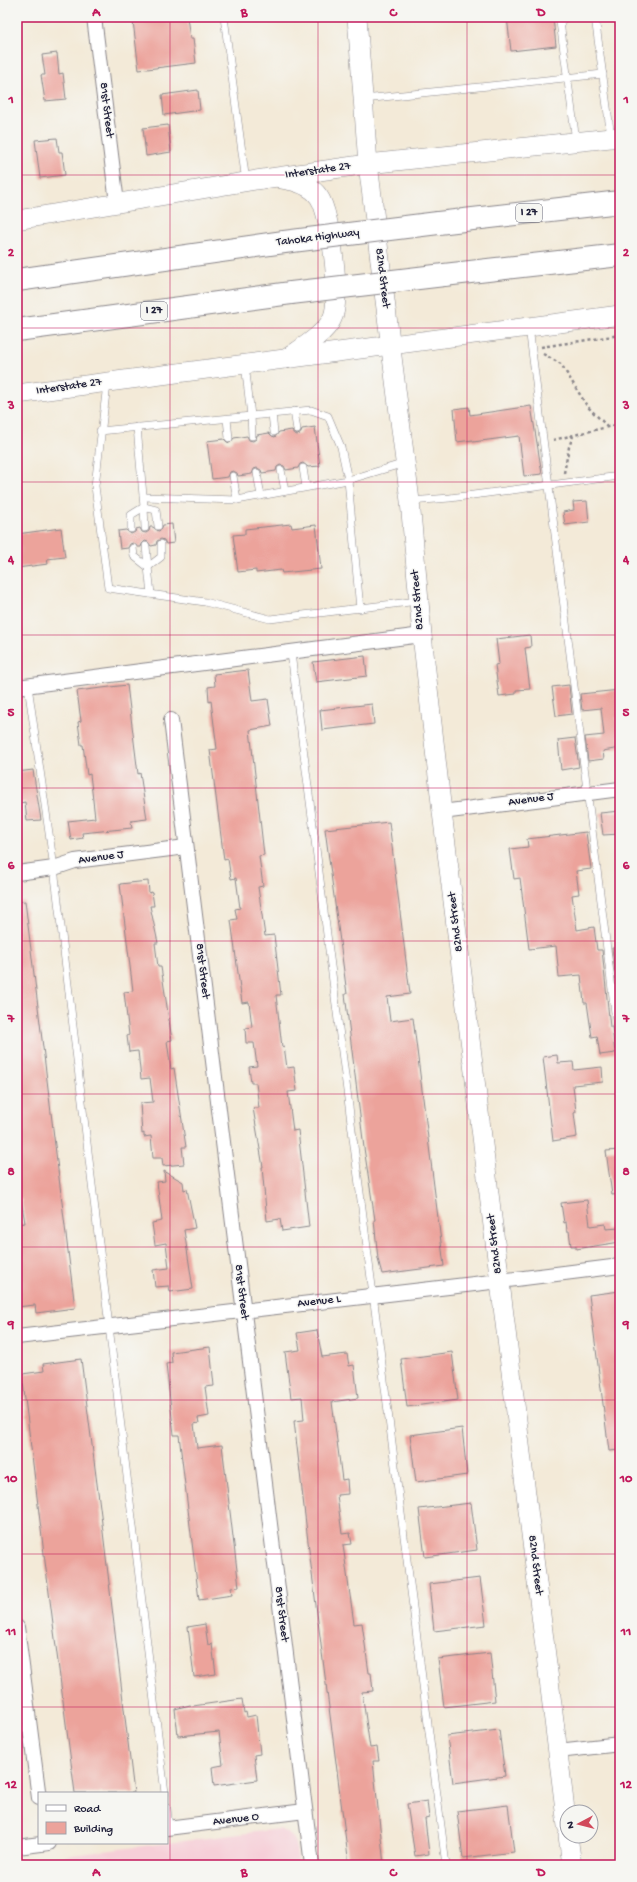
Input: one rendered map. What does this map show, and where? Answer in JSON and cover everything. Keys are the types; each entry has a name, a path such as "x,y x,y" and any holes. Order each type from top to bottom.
{"highway":[{"name":"Tahoka Highway","path":"17,280 284,242 620,202"},
{"name":"I 27","path":"17,330 290,293 620,255"}],"main road":[{"name":"82nd Street","path":"357,17 368,164 410,501 418,601 442,812 564,1804"},
{"name":"Interstate 27","path":"17,220 276,177 368,164 615,137"},
{"path":"276,177 295,181 308,187 318,196 324,206 328,218 335,279 336,300 332,320 324,330 286,359"},
{"name":"Interstate 27","path":"17,394 620,315"},
{"path":"569,1844 572,1865"}],"street":[{"name":"81st Street","path":"94,17 117,203"},
{"path":"22,686 291,653 422,635"},
{"name":"81st Street","path":"171,720 312,1865"},
{"name":"Avenue J","path":"442,812 620,789"},
{"name":"Avenue J","path":"17,873 54,868 75,861 186,847"},
{"name":"Avenue L","path":"17,1337 620,1266"},
{"path":"17,1627 23,1728 38,1794"},
{"path":"558,1751 620,1744"},
{"name":"Avenue O","path":"168,1828 305,1812"},
{"path":"17,1847 38,1844"}],"lane":[{"path":"224,17 246,182"},
{"path":"566,17 560,22 576,141"},
{"path":"595,17 603,74 615,137"},
{"path":"363,99 603,74"},
{"path":"529,327 620,1053"},
{"path":"245,364 252,436"},
{"path":"107,382 94,486 108,588 205,602 270,619 418,601"},
{"path":"100,431 294,411 311,410 328,416 341,447 348,480 360,609"},
{"path":"294,411 297,430"},
{"path":"272,414 274,432"},
{"path":"227,419 229,438"},
{"path":"137,427 144,497 145,528"},
{"path":"144,497 236,500 348,480 405,463"},
{"path":"302,468 306,487"},
{"path":"281,470 285,491"},
{"path":"257,473 261,496"},
{"path":"233,476 236,500"},
{"path":"410,501 620,476"},
{"path":"131,529 131,515 144,507 156,510 158,526"},
{"path":"148,567 161,558 161,544"},
{"path":"146,546 150,594"},
{"path":"133,548 134,556 148,567"},
{"path":"291,653 446,1865"},
{"path":"22,686 54,868 165,1792"}],"path":[{"path":"531,348 620,335"},
{"path":"531,348 561,364 587,406 608,427"},
{"path":"544,442 620,424"},
{"path":"563,483 569,447 573,436"}],"shaded area":[{"path":"279,1829 287,1832 294,1839 299,1865 17,1865 17,1862"}],"building":[{"path":"166,17 187,17 190,39 193,39 196,63 139,70 133,21"},
{"path":"507,17 553,17 556,46 511,51"},
{"path":"57,53 59,74 63,73 66,99 45,101 41,75 45,75 42,55"},
{"path":"198,90 200,110 164,115 162,95"},
{"path":"168,125 171,152 146,156 143,128"},
{"path":"57,138 59,152 62,152 65,175 40,178 35,140"},
{"path":"531,406 542,474 524,476 519,436 473,442 473,440 457,442 454,409 469,407 470,415"},
{"path":"315,427 320,466 308,467 303,463 300,464 298,468 286,470 284,466 280,465 277,467 276,471 262,473 261,470 257,468 254,469 252,474 238,476 237,473 233,471 230,472 228,477 212,479 207,441 224,439 230,443 234,438 247,436 249,440 253,441 256,439 257,435 269,433 275,437 279,432 292,430 293,433 297,435 300,434 302,429"},
{"path":"587,501 589,522 565,525 563,512 574,510 573,502"},
{"path":"172,524 174,543 166,544 164,540 161,539 157,541 156,545 151,546 145,541 141,547 138,547 133,543 130,544 128,548 120,549 118,531 126,530 131,534 135,532 136,529 140,528 142,532 146,533 149,531 150,527 153,527 158,531 161,530 163,525"},
{"path":"291,524 292,528 316,525 321,569 282,573 281,570 256,573 256,570 238,572 233,535 245,534 245,529"},
{"path":"61,528 65,557 47,559 48,564 17,568 17,534"},
{"path":"530,635 531,647 525,648 530,689 516,690 516,694 499,696 495,665 499,664 496,639"},
{"path":"365,656 367,676 316,682 313,662"},
{"path":"248,670 252,701 268,699 272,726 250,730 264,855 259,856 263,886 258,887 265,936 274,935 281,995 276,995 282,1047 284,1046 287,1068 294,1067 297,1091 288,1092 293,1131 298,1130 309,1227 282,1231 280,1219 267,1221 263,1167 253,1108 259,1108 256,1083 251,1083 249,1067 257,1066 254,1043 246,1043 245,1028 252,1027 249,1002 242,1003 231,920 237,919 235,909 240,908 236,878 231,879 228,859 224,860 210,750 217,749 208,687 215,686 214,674"},
{"path":"127,685 138,774 140,773 147,819 131,821 132,828 82,833 83,838 71,840 68,821 95,818 90,774 87,775 83,745 81,745 78,722 81,721 77,691"},
{"path":"569,685 572,714 556,716 552,687"},
{"path":"620,690 620,717 616,718 620,748 603,751 604,759 588,761 585,737 604,735 601,708 582,710 580,694"},
{"path":"372,704 374,724 322,730 320,710"},
{"path":"575,738 579,767 561,770 558,740"},
{"path":"33,770 41,820 27,821 25,802 20,803 17,772"},
{"path":"620,811 620,834 603,835 600,813"},
{"path":"389,822 410,994 387,997 390,1021 413,1018 444,1266 382,1274 378,1259 375,1220 364,1148 345,994 347,994 325,829"},
{"path":"586,832 591,869 576,871 579,894 572,895 577,930 594,927 597,950 602,950 610,1027 612,1027 615,1053 600,1055 597,1036 592,1037 587,1003 584,1003 581,975 559,977 556,946 529,949 520,878 514,879 510,849 528,847 527,839"},
{"path":"148,881 149,893 152,892 154,906 150,906 158,943 155,943 158,967 161,967 172,1040 167,1041 171,1069 174,1068 186,1147 182,1147 184,1164 163,1166 162,1158 153,1158 151,1136 144,1137 144,1133 142,1134 140,1103 153,1102 150,1078 141,1079 138,1051 129,1052 127,1036 129,1035 124,992 133,991 120,884"},
{"path":"25,901 75,1308 36,1313 35,1305 17,1307 17,1224 25,1223 21,1199 17,1200 17,902"},
{"path":"612,948 620,948 620,971 615,971"},
{"path":"557,1055 558,1063 573,1062 574,1070 602,1067 603,1082 573,1085 577,1137 553,1141 543,1057"},
{"path":"620,1150 620,1194 612,1195 606,1151"},
{"path":"164,1171 183,1182 184,1190 187,1189 195,1228 184,1230 193,1289 170,1292 169,1286 155,1287 153,1270 169,1268 166,1243 155,1245 152,1223 162,1221 157,1182 165,1181"},
{"path":"587,1200 590,1226 605,1224 606,1229 620,1228 620,1242 576,1249 576,1246 571,1246 569,1231 567,1231 566,1222 564,1223 561,1203"},
{"path":"620,1291 620,1450 609,1451 589,1295"},
{"path":"317,1330 322,1357 347,1354 349,1366 354,1365 358,1398 332,1402 342,1480 347,1479 348,1494 337,1495 342,1534 350,1533 352,1544 343,1545 354,1624 362,1623 369,1673 371,1673 373,1691 362,1692 370,1748 377,1747 379,1761 373,1761 384,1865 349,1865 309,1550 294,1421 304,1420 302,1397 291,1398 285,1352 300,1350 297,1333"},
{"path":"210,1347 214,1386 205,1387 209,1416 198,1418 199,1423 194,1424 197,1448 222,1445 239,1587 231,1588 232,1595 199,1600 179,1435 174,1435 166,1364 172,1363 171,1352"},
{"path":"452,1352 458,1400 407,1407 401,1359"},
{"path":"81,1359 134,1792 75,1792 22,1374 44,1371 43,1364"},
{"path":"462,1428 467,1475 416,1482 410,1435"},
{"path":"471,1503 477,1550 425,1557 419,1509"},
{"path":"480,1578 486,1625 434,1631 429,1584"},
{"path":"205,1624 208,1645 212,1644 216,1674 194,1677 188,1627"},
{"path":"490,1653 495,1701 444,1707 438,1659"},
{"path":"242,1699 244,1713 246,1712 247,1717 256,1715 260,1754 254,1755 257,1780 214,1786 212,1767 223,1765 219,1732 178,1736 175,1709 190,1705 193,1706"},
{"path":"499,1730 505,1776 453,1783 447,1736"},
{"path":"427,1801 429,1818 425,1819 429,1854 415,1856 407,1804"},
{"path":"508,1805 514,1852 463,1858 457,1811"}]}
